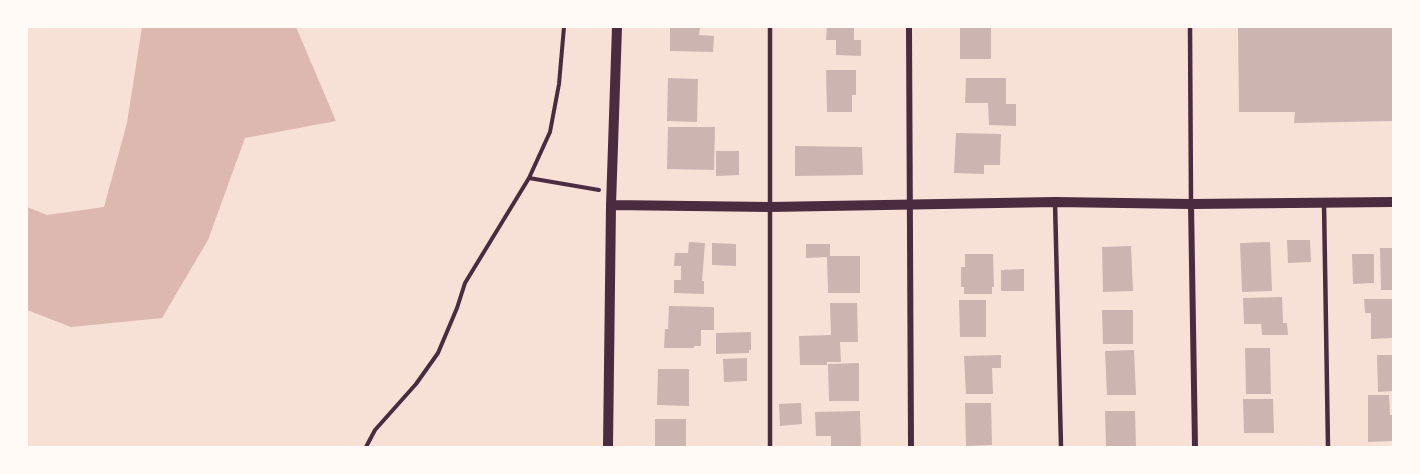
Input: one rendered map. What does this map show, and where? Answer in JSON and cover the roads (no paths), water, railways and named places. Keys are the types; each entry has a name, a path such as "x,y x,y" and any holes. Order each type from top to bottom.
{"street":[{"path":"608,447 611,190 617,27"},
{"path":"909,27 911,447"},
{"path":"611,205 770,207 1055,202 1191,204 1393,202"},
{"path":"1191,204 1195,447"}],"lane":[{"path":"770,27 770,447"},
{"path":"1190,27 1191,204"},
{"path":"1055,202 1061,447"},
{"path":"1324,203 1328,447"}]}
